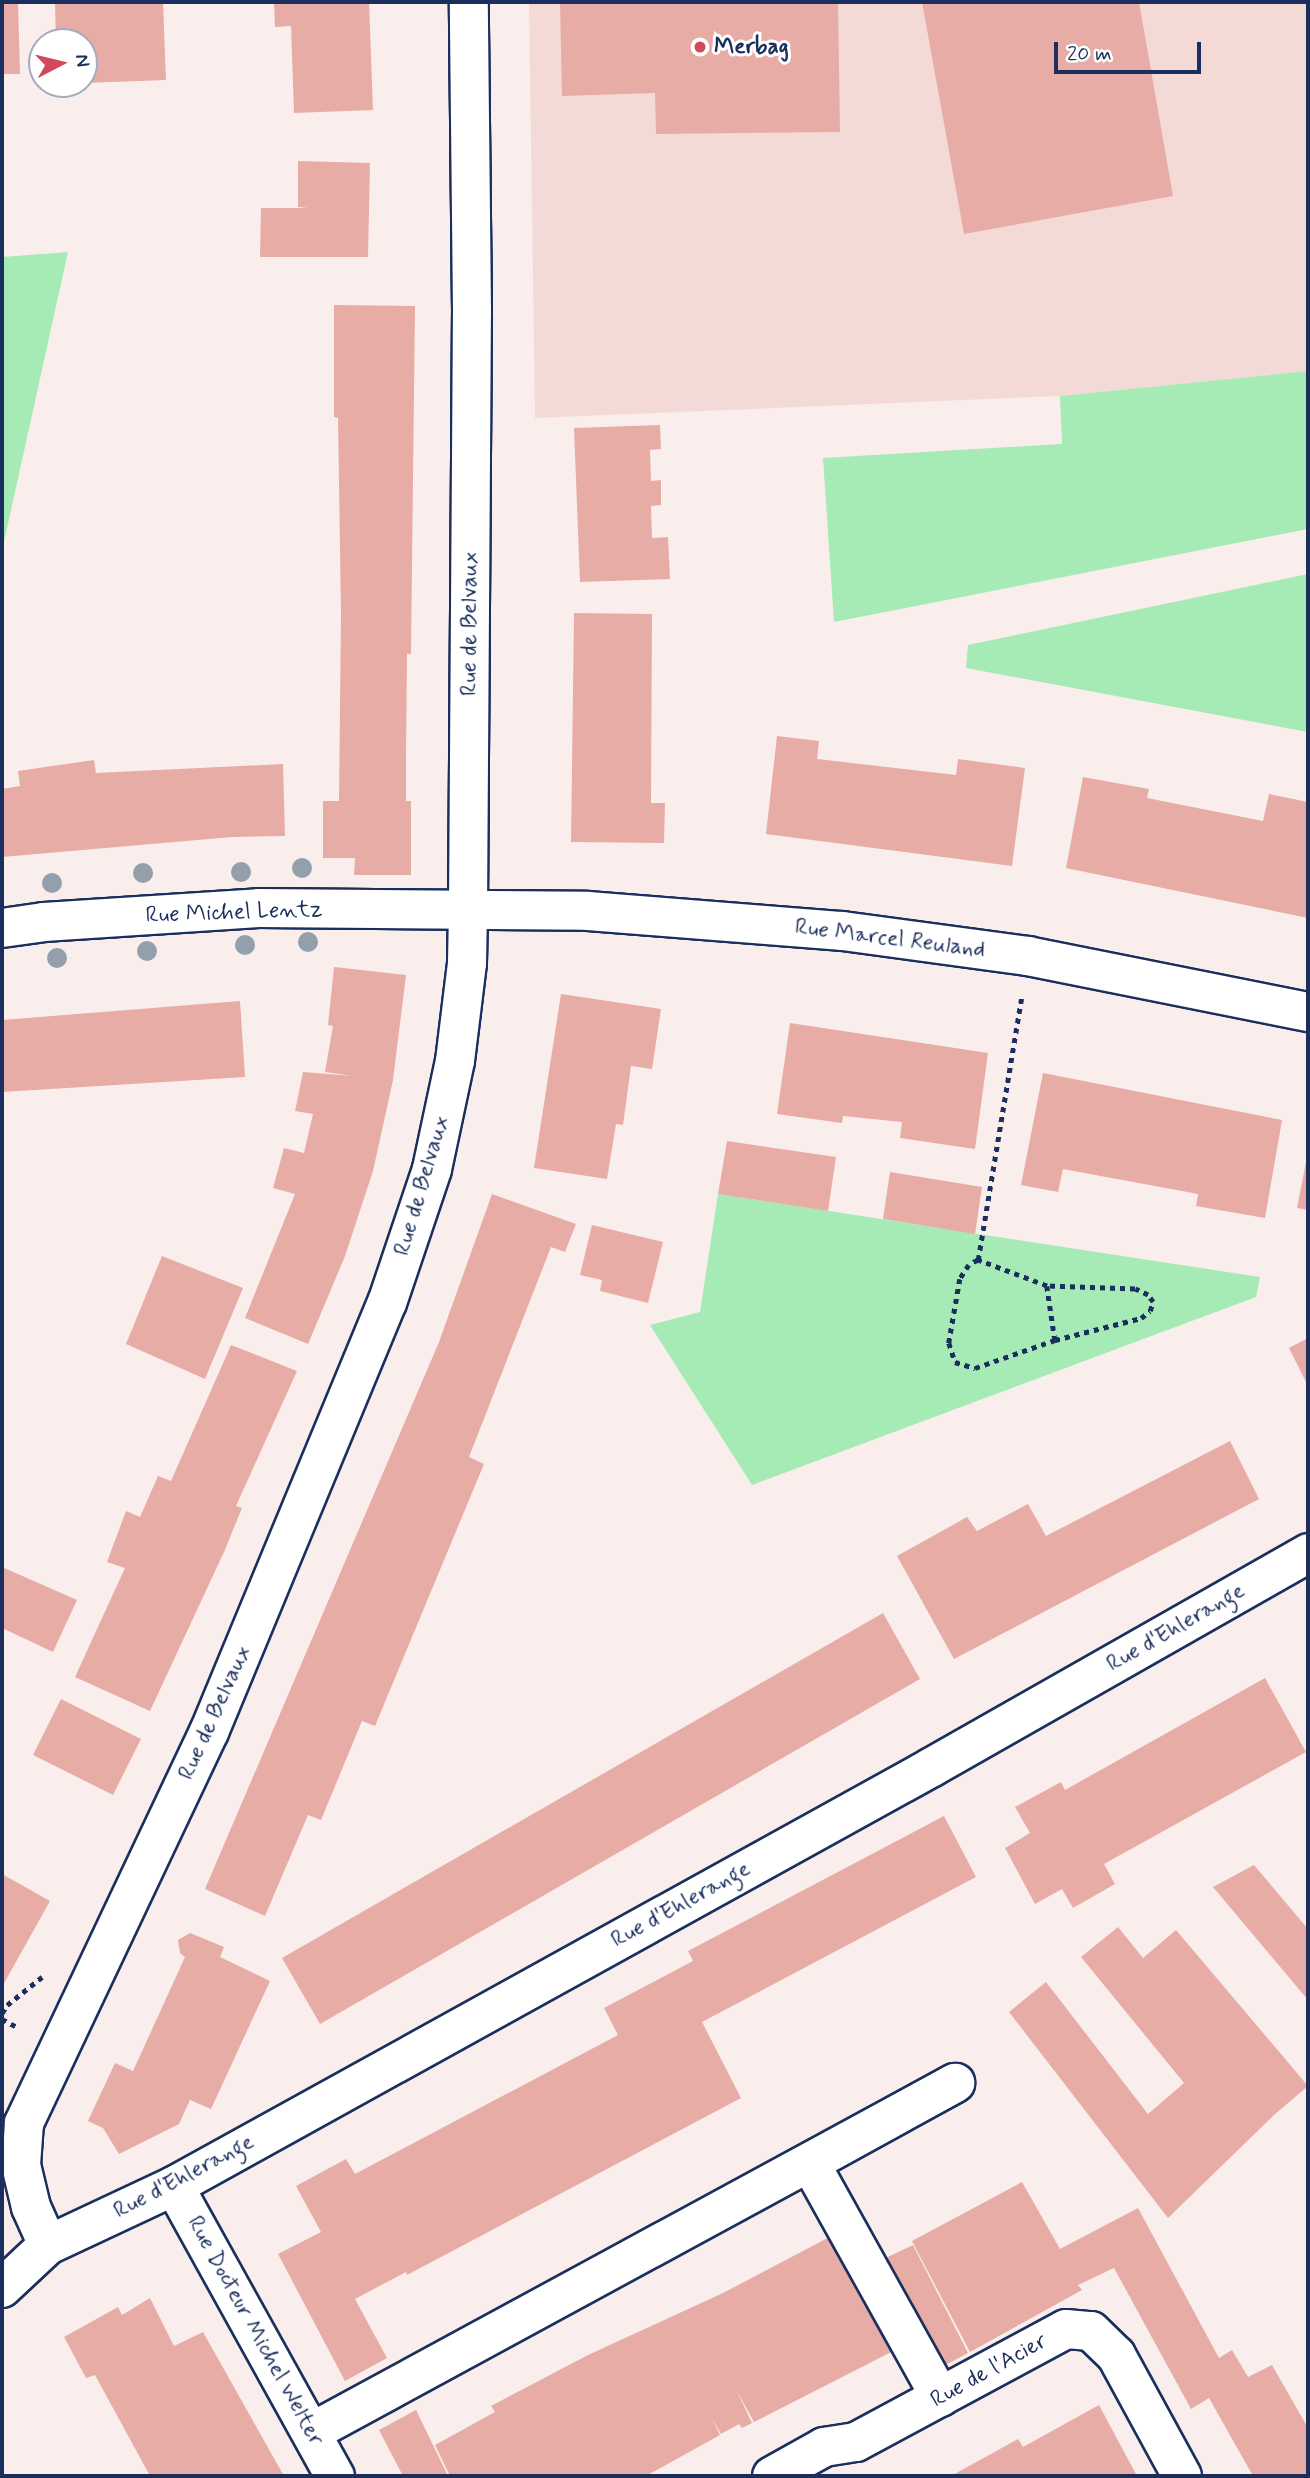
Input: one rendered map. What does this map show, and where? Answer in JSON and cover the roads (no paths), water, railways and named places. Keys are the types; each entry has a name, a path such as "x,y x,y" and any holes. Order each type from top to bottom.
{"street":[{"name":"Rue de Belvaux","path":"48,2245 31,2207 21,2165 24,2123 209,1732 387,1303 432,1170 455,1061 467,963 468,910 472,325 469,2"},
{"name":"Rue Michel Lentz","path":"2,929 44,922 259,908 468,910"},
{"name":"Rue Marcel Reuland","path":"468,910 588,911 843,931 1028,956 1308,1012"},
{"name":"Rue d'Ehlerange","path":"48,2245 174,2186 932,1767 1308,1553"},
{"path":"312,2432 955,2083 810,2163 940,2398"},
{"name":"Rue Docteur Michel Welter","path":"174,2186 335,2476"},
{"path":"2,2267 48,2245"},
{"path":"2,2288 48,2245"},
{"name":"Rue de l'Acier","path":"772,2476 824,2447 856,2442 1066,2329 1091,2331 1116,2355 1182,2476"}],"place":[{"name":"Merbag","path":"700,47"}]}
